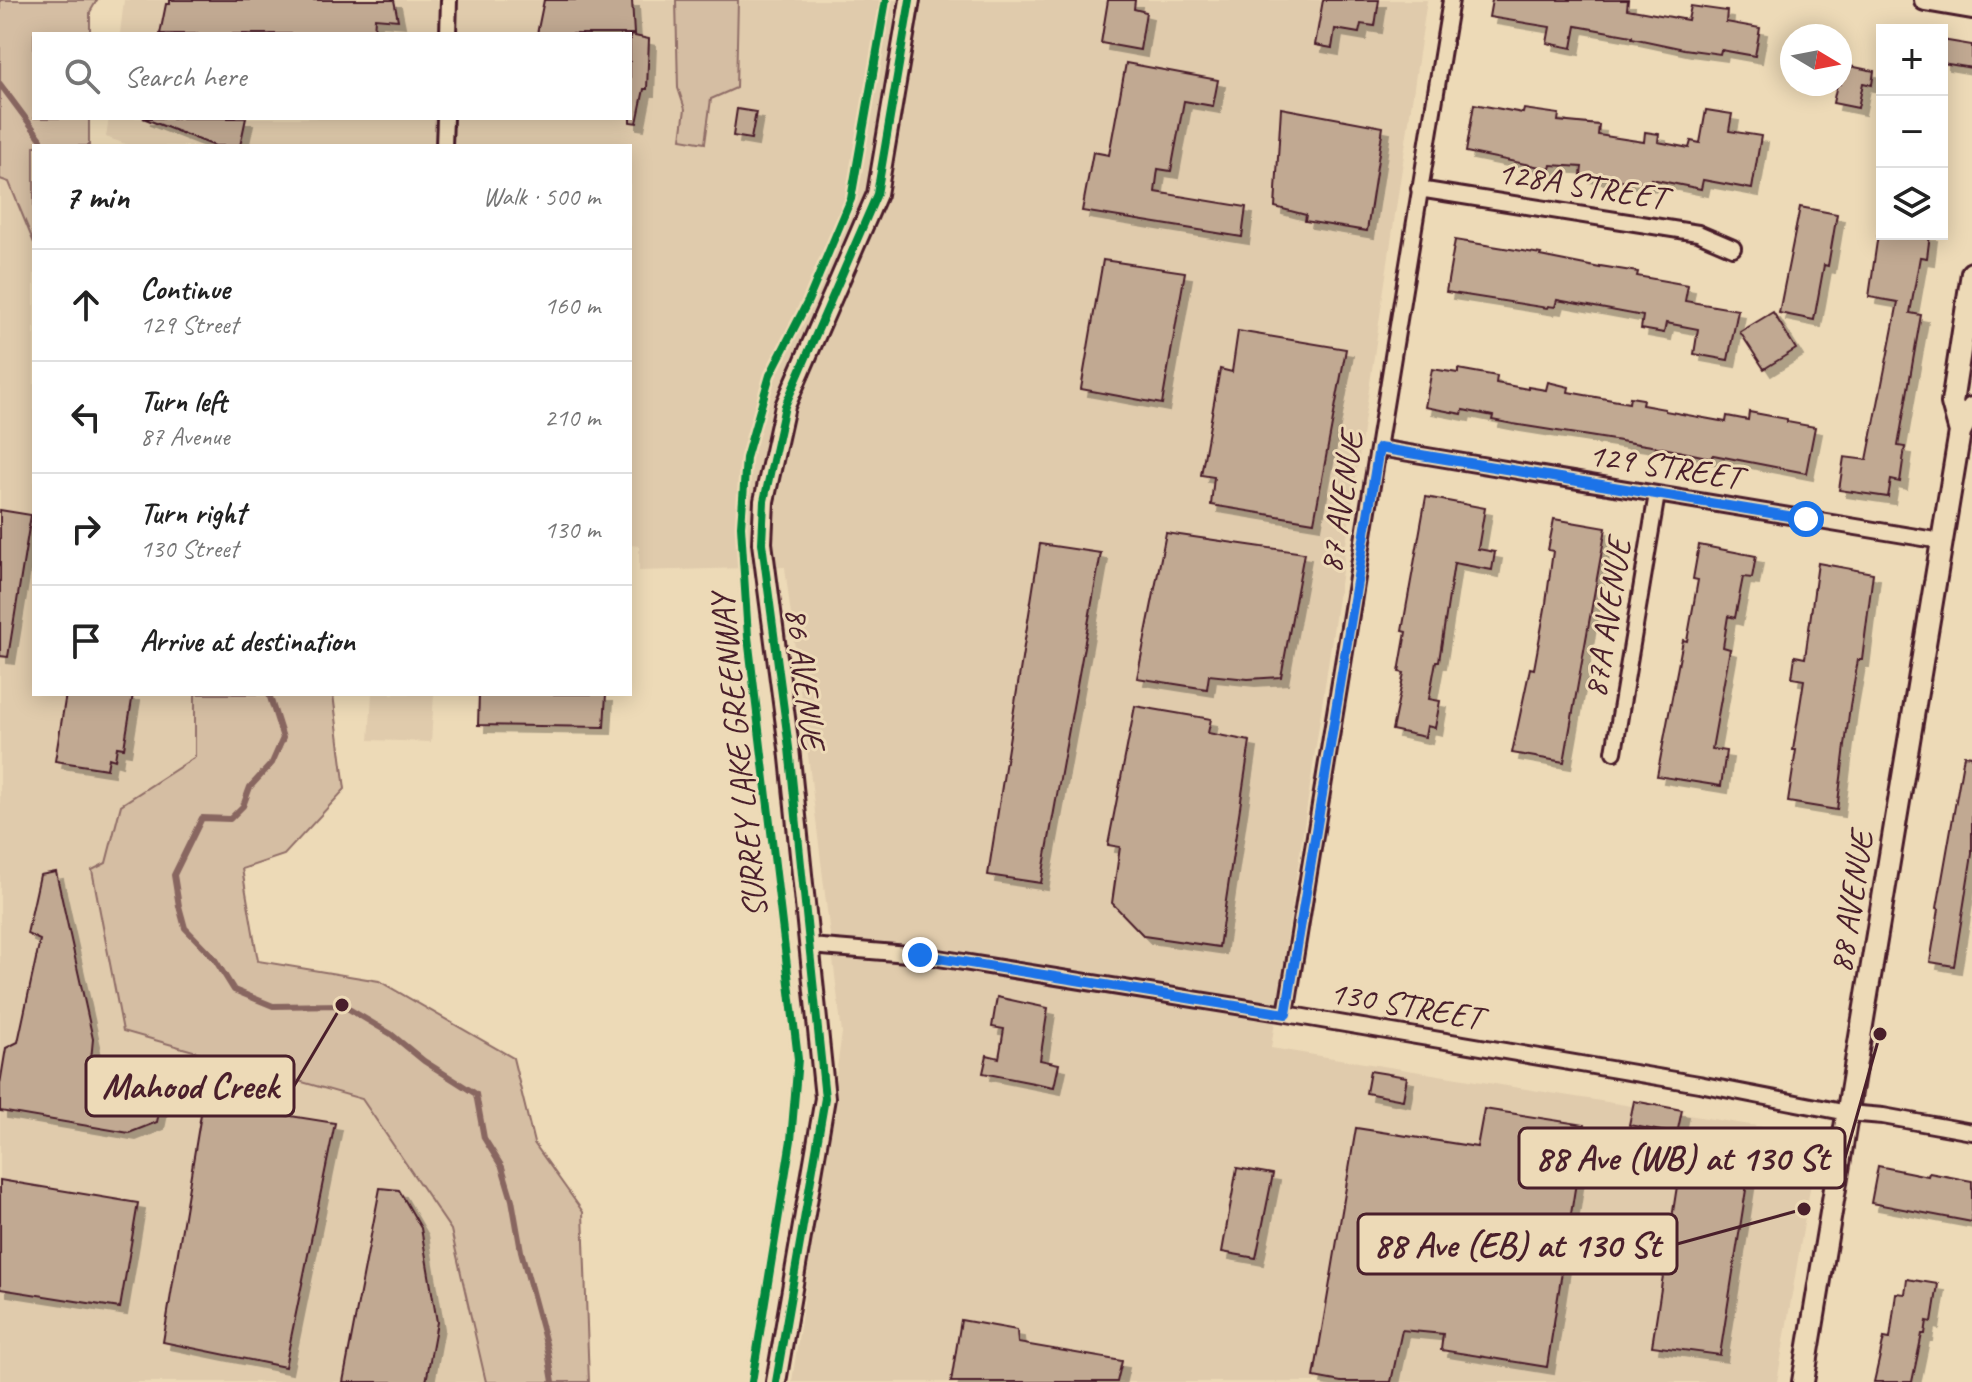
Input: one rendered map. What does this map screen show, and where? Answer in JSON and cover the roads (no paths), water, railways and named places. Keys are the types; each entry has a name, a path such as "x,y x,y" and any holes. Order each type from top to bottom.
{"main road":[{"path":"1925,0 1972,8"},
{"name":"88 AVENUE","path":"1960,432 1952,403 1972,273"},
{"name":"88 AVENUE","path":"1803,1382 1941,541 1960,432 1972,408"}],"street":[{"path":"448,32 449,0"},
{"name":"86 AVENUE","path":"776,1382 825,1098 789,748 762,543 764,501 785,406 877,194 910,0"},
{"name":"87 AVENUE","path":"1286,1014 1451,0"},
{"path":"444,144 445,120"},
{"name":"128A STREET","path":"1419,189 1698,233 1733,248"},
{"name":"129 STREET","path":"1379,448 1941,541"},
{"name":"87A AVENUE","path":"1614,752 1657,494"},
{"name":"130 STREET","path":"810,946 920,955 1286,1014 1972,1132"}],"waterway":[{"path":"0,84 42,144"},
{"path":"270,696 283,738 272,763 250,787 243,806 230,819 202,818 174,875 185,928 214,958 234,990 273,1006 342,1005 391,1034 424,1061 476,1094 484,1138 502,1167 512,1200 521,1251 548,1351 553,1382"}],"place":[{"name":"Mahood Creek","path":"342,1005"},
{"name":"88 Ave (WB) at 130 St","path":"1880,1034"},
{"name":"88 Ave (EB) at 130 St","path":"1804,1209"}]}
